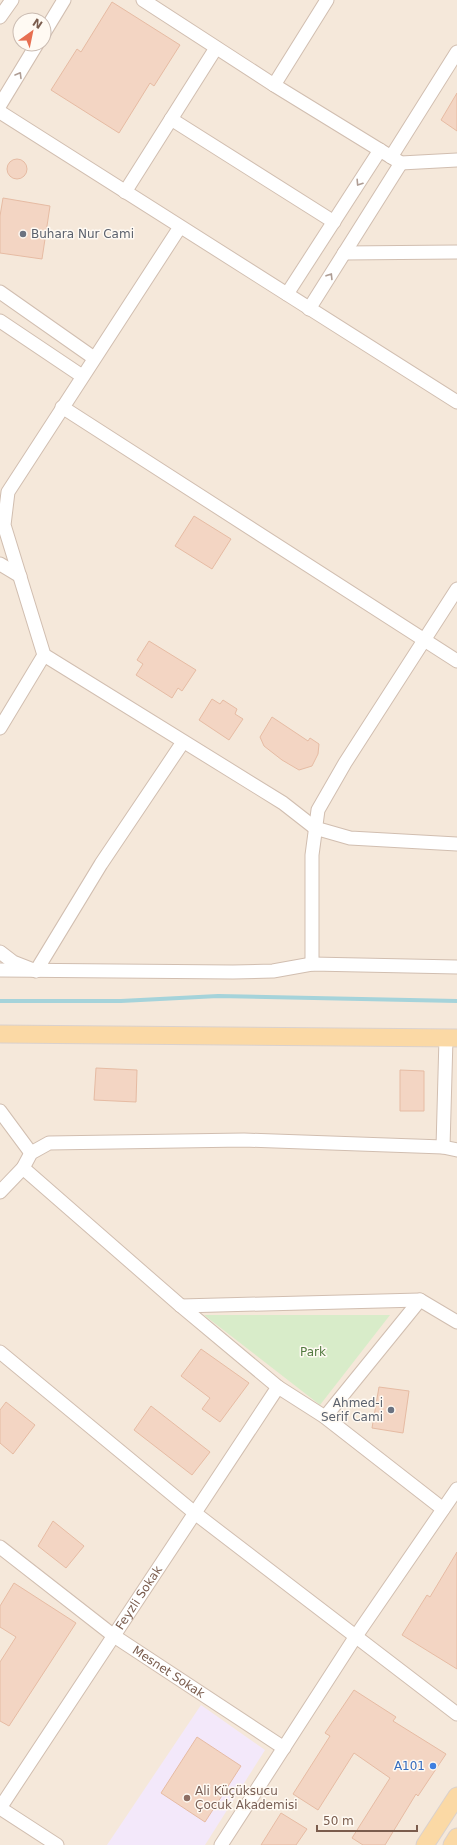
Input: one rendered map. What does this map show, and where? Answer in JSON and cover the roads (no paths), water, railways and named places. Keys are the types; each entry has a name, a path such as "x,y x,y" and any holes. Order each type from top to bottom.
{"main road":[{"path":"0,1034 453,1039"},
{"path":"425,1845 457,1796"},
{"path":"452,1845 457,1837"}],"street":[{"path":"0,17 12,0"},
{"path":"52,20 64,0"},
{"path":"143,0 216,48 396,160 457,160"},
{"path":"274,84 327,0"},
{"path":"125,192 216,48"},
{"path":"0,105 33,52"},
{"path":"309,309 344,253 457,52"},
{"path":"0,112 457,402"},
{"path":"171,119 334,222"},
{"path":"287,294 380,150"},
{"path":"180,227 8,492 2,524 20,576 44,655 182,742 283,803 315,828 350,838 457,844"},
{"path":"344,253 457,252"},
{"path":"0,292 94,358"},
{"path":"0,321 82,376"},
{"path":"62,407 457,661"},
{"path":"0,564 20,576"},
{"path":"312,964 312,855 318,810 341,769 457,589"},
{"path":"0,728 44,655"},
{"path":"36,971 101,864 182,742"},
{"path":"0,952 13,962 36,971"},
{"path":"0,970 266,971 312,964 457,967"},
{"path":"443,1147 453,1039"},
{"path":"0,1111 31,1153"},
{"path":"0,1192 23,1168 31,1153 49,1143 244,1140 443,1147 457,1150"},
{"path":"23,1168 181,1306 278,1387 326,1417 443,1509"},
{"path":"181,1306 420,1300 457,1322"},
{"path":"326,1417 420,1300"},
{"path":"0,1352 196,1514 457,1714"},
{"name":"Feyzli Sokak","path":"0,1808 196,1514 278,1387"},
{"path":"221,1845 356,1636 457,1488"},
{"name":"Mesnet Sokak","path":"0,1547 114,1636 284,1748"},
{"path":"0,1808 55,1845"}],"waterway":[{"path":"0,1001 121,1001 218,996 457,1001"}],"place":[{"name":"Buhara Nur Cami","path":"23,234"},
{"name":"Ahmed-i Serif Cami","path":"391,1410"},
{"name":"A101","path":"433,1766"},
{"name":"Ali Küçüksucu Çocuk Akademisi","path":"187,1798"}],"park label":[{"name":"Park","path":"313,1352"}]}
